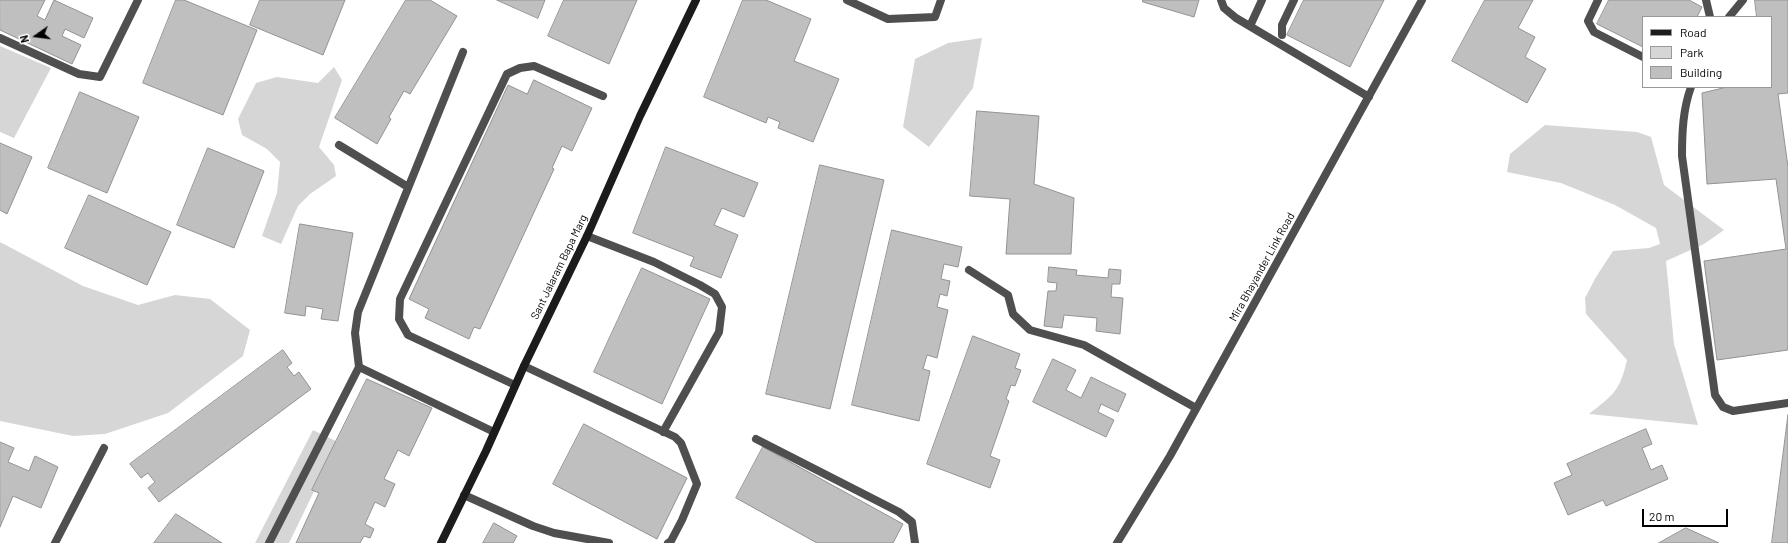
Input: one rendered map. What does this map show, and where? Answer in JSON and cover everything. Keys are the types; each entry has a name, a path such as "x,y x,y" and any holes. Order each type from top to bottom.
{"street":[{"path":"0,38 79,74 100,77 138,0"},
{"name":"Sant Jalaram Bapa Marg","path":"441,543 587,236 640,116 696,0"},
{"path":"847,0 888,19 935,17 941,0"},
{"path":"1221,0 1224,8 1250,26 1369,97"},
{"path":"1250,26 1262,0"},
{"path":"1282,35 1282,25 1294,0"},
{"name":"Mira Bhayander Link Road","path":"1117,543 1170,456 1422,0"},
{"path":"1598,0 1588,21 1594,32 1642,56"},
{"path":"1706,0 1710,16"},
{"path":"1730,16 1743,0"},
{"path":"269,543 359,367 355,333 358,312 463,52"},
{"path":"515,385 408,335 399,320 400,299 507,74 520,68 534,66 603,96"},
{"path":"1691,88 1687,98 1682,130 1682,156 1715,395 1723,407 1733,411 1788,403"},
{"path":"339,145 408,187"},
{"path":"587,236 654,262 700,285 715,294 722,307 719,332 663,432"},
{"path":"969,270 1008,295 1013,314 1030,330 1084,345 1196,408"},
{"path":"524,366 676,438 681,443 697,484 682,520 671,541 668,543"},
{"path":"359,367 494,432"},
{"path":"756,439 899,512 912,522 915,543"},
{"path":"55,543 104,448"},
{"path":"464,495 533,526 554,533 609,543"}],"green space":[{"path":"982,38 973,88 929,147 903,127 915,59 948,43"},
{"path":"0,46 51,68 14,138 0,132"},
{"path":"334,67 342,80 319,147 334,165 336,176 310,194 298,206 281,244 262,236 277,193 280,162 267,149 242,135 238,119 256,83 277,77 318,83"},
{"path":"1545,125 1637,132 1651,137 1664,185 1724,230 1704,244 1666,261 1674,344 1698,425 1589,414 1614,392 1621,379 1627,360 1586,314 1585,298 1596,277 1613,251 1649,248 1660,244 1656,228 1615,205 1561,183 1507,172 1510,154"},
{"path":"0,242 83,286 138,305 175,295 210,299 250,330 243,356 168,413 105,434 73,436 0,421"},
{"path":"313,430 338,442 289,543 255,543"}],"building":[{"path":"0,0 45,0 37,16 45,20 54,0 93,18 84,38 65,29 62,36 81,45 72,64 0,30"},
{"path":"176,0 184,0 257,30 223,115 143,83"},
{"path":"260,0 345,0 323,55 250,25"},
{"path":"406,0 430,0 457,16 410,94 404,91 389,117 391,119 377,144 335,118"},
{"path":"497,0 545,0 538,18"},
{"path":"564,0 637,0 609,64 548,36"},
{"path":"743,0 766,0 811,19 794,61 839,79 813,142 778,128 780,122 768,117 766,123 704,97"},
{"path":"1143,0 1199,0 1194,17 1143,2"},
{"path":"1304,0 1384,0 1350,67 1287,35"},
{"path":"1485,0 1533,0 1518,28 1535,37 1525,57 1546,69 1527,103 1452,61"},
{"path":"1609,0 1689,0 1702,7 1698,16 1642,16 1642,46 1597,24"},
{"path":"1755,0 1788,0 1788,93 1778,94 1788,167 1788,350 1717,360 1704,261 1786,249 1776,179 1707,184 1702,93 1723,88 1772,88 1772,16 1757,16"},
{"path":"534,80 592,108 572,151 562,146 552,168 554,169 480,329 474,327 469,339 425,318 429,309 409,299 508,85 527,94"},
{"path":"80,92 139,117 107,193 48,168"},
{"path":"977,111 1039,116 1034,184 1074,198 1071,254 1006,254 1010,199 970,196"},
{"path":"0,143 32,157 7,214 0,210"},
{"path":"666,147 758,183 744,217 722,208 714,225 738,235 721,278 690,266 694,257 633,233"},
{"path":"208,148 264,171 234,248 177,225"},
{"path":"820,165 884,180 830,409 766,394"},
{"path":"89,195 171,232 147,285 65,248"},
{"path":"300,224 353,233 338,321 321,319 323,309 306,306 305,316 285,313"},
{"path":"892,230 962,247 958,267 944,264 941,279 950,281 947,296 940,294 937,307 948,310 937,358 927,355 923,369 930,371 919,421 852,405"},
{"path":"1049,267 1077,270 1076,275 1108,278 1109,269 1121,270 1120,284 1112,284 1111,297 1123,298 1120,334 1096,331 1097,318 1064,315 1062,328 1044,326 1048,291 1056,291 1057,283 1048,282"},
{"path":"642,268 710,299 662,404 594,372"},
{"path":"973,336 1020,354 1015,368 1021,370 1015,386 1011,385 1006,399 1009,401 990,456 1000,460 990,488 927,464"},
{"path":"283,350 292,363 287,367 294,376 299,372 311,389 159,502 148,488 155,482 148,473 141,478 130,464"},
{"path":"1053,359 1076,370 1066,390 1081,398 1091,377 1126,394 1118,412 1101,404 1098,412 1114,420 1106,437 1033,402"},
{"path":"367,379 432,408 409,456 398,450 384,479 395,484 385,507 375,502 365,524 374,529 370,538 364,536 360,543 296,543 319,493 312,490"},
{"path":"1788,415 1788,543 1772,543"},
{"path":"584,424 687,478 657,539 553,484"},
{"path":"1646,429 1652,444 1642,448 1651,470 1662,465 1668,479 1606,506 1603,500 1568,515 1554,483 1572,475 1567,464"},
{"path":"0,442 14,448 8,462 29,471 35,456 58,467 41,508 13,496 0,527"},
{"path":"763,447 903,524 893,543 817,543 736,498"},
{"path":"176,514 222,543 154,543"},
{"path":"494,523 517,536 513,543 483,543"},
{"path":"1686,528 1719,543 1659,543"}]}
